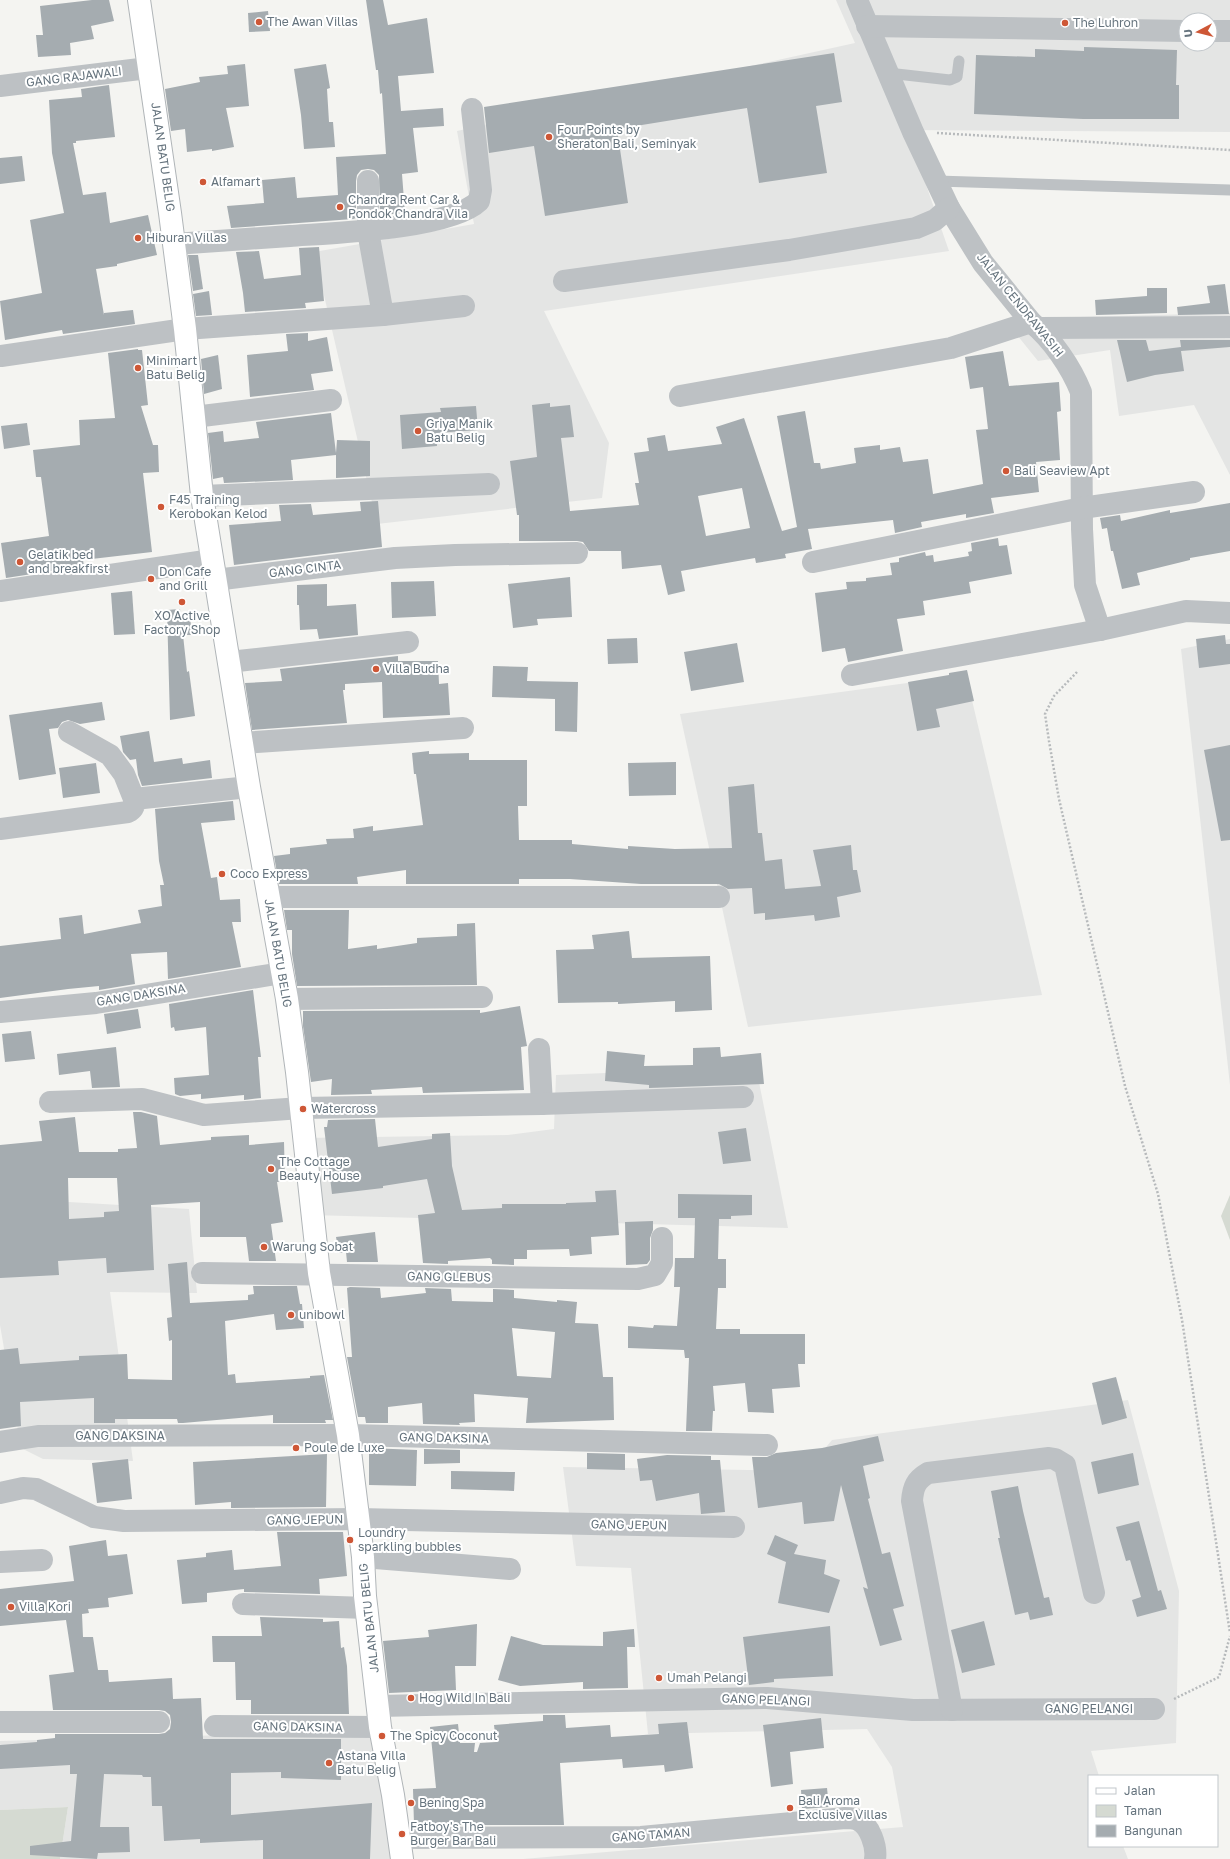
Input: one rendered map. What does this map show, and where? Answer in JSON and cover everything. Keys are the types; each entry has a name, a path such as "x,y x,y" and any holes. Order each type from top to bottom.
{"street":[{"name":"JALAN BATU BELIG","path":"139,0 148,68 153,89 185,329 202,496 249,787 287,999 301,1108 319,1274 348,1435 363,1557 380,1727 393,1795 400,1848"},
{"name":"JALAN CENDRAWASIH","path":"857,0 913,132 949,208 984,263 1065,362 1076,378 1081,392 1082,508 1085,585 1100,630"},
{"path":"867,26 1178,31"},
{"path":"1218,31 1230,31"},
{"name":"GANG RAJAWALI","path":"0,86 148,68"},
{"path":"174,244 368,230 434,220 468,208 479,201 481,190 472,109"},
{"path":"368,181 368,230 383,315"},
{"path":"564,281 789,250 916,228 929,223 949,208"},
{"path":"1,356 185,329 383,315 464,306"},
{"path":"680,396 951,348 1035,325 1230,327"},
{"path":"194,417 331,400"},
{"path":"202,496 489,484"},
{"path":"813,562 1082,508 1194,492"},
{"name":"GANG CINTA","path":"0,591 213,570 395,558 455,555 577,553"},
{"path":"852,675 1100,630 1186,611 1230,612"},
{"path":"229,662 408,642"},
{"path":"242,743 463,728"},
{"path":"0,829 128,812 135,806 134,799 124,774 110,755 69,732"},
{"path":"134,799 249,787"},
{"path":"268,896 719,897"},
{"name":"GANG DAKSINA","path":"0,1012 96,1002 282,974"},
{"path":"287,999 482,997"},
{"path":"539,1049 542,1104"},
{"path":"50,1102 142,1099 204,1115 301,1108 542,1104 743,1097"},
{"name":"GANG GLEBUS","path":"202,1273 638,1279 655,1275 662,1264 662,1238"},
{"name":"GANG DAKSINA","path":"0,1442 38,1436 348,1435 767,1445"},
{"path":"952,1710 912,1501 915,1484 920,1478 928,1473 1049,1458 1055,1459 1065,1465 1094,1593"},
{"name":"GANG JEPUN","path":"0,1493 32,1488 94,1517 124,1521 358,1519 734,1527"},
{"path":"363,1557 510,1569"},
{"path":"0,1562 42,1560"},
{"path":"243,1604 367,1608"},
{"name":"GANG PELANGI","path":"378,1706 767,1698 912,1710 1154,1709"},
{"path":"0,1722 159,1722"},
{"name":"GANG DAKSINA","path":"215,1726 380,1727"},
{"name":"GANG TAMAN","path":"400,1848 641,1838 845,1818 858,1820 867,1827 872,1840 875,1859"}],"lane":[{"path":"888,73 950,80 957,77 959,61"},
{"path":"937,181 1230,190"}],"path":[{"path":"913,132 1230,150"},
{"path":"1077,672 1054,696 1046,714 1049,741 1061,807 1125,1086 1158,1194 1183,1327 1230,1634 1219,1677 1154,1709"}],"shaded area":[{"path":"836,0 1230,0 1230,132 907,130 949,251 544,311 609,443 602,498 377,524 314,252 474,224 457,131 855,43"},
{"path":"1230,313 1230,475 1194,405 1119,416 1110,350 1038,361 1004,319"},
{"path":"1230,639 1230,1085 1181,649"},
{"path":"966,675 1042,995 748,1027 680,714"},
{"path":"756,1067 788,1228 311,1215 302,1138 508,1135 554,1129 556,1075"},
{"path":"0,1198 189,1209 197,1293 110,1292 133,1461 43,1459 21,1448 0,1325"},
{"path":"1128,1400 1179,1591 1176,1743 1091,1751 1099,1775 1088,1775 1088,1847 1123,1847 1128,1859 523,1859 903,1827 892,1767 867,1729 648,1734 631,1568 576,1566 563,1467 806,1471 832,1440"},
{"path":"382,1731 401,1859 60,1859 68,1807 0,1810 0,1741"}],"green space":[{"path":"1230,1195 1230,1240 1221,1216"},
{"path":"68,1807 60,1859 0,1859 0,1810"}],"building":[{"path":"92,0 109,0 114,21 91,26 94,39 70,43 71,55 38,57 36,35 43,35 40,6"},
{"path":"366,0 383,0 388,25 427,18 434,73 398,76 401,111 443,108 444,126 413,128 418,172 402,174 405,213 380,215 379,175 374,170 368,169 361,170 357,175 356,218 231,228 227,206 264,203 262,180 295,177 297,198 338,195 336,157 386,154 382,93 380,94 378,70 376,70"},
{"name":"The Awan Villas","path":"268,11 270,31 249,32 248,13"},
{"path":"1084,47 1177,50 1176,85 1179,85 1179,119 1083,119 974,114 976,55 1035,57 1035,49 1084,51"},
{"name":"Four Points by Sheraton Bali, Seminyak","path":"834,53 842,102 816,106 827,173 759,183 747,108 617,129 628,203 545,216 534,146 489,153 484,107"},
{"path":"245,64 249,106 226,108 234,147 212,151 212,149 187,152 185,129 171,131 165,89 200,82 199,77 228,74 227,66"},
{"path":"326,64 330,88 327,89 329,122 333,122 335,147 304,149 301,115 294,69"},
{"path":"109,85 115,137 76,141 76,143 73,143 83,195 106,192 110,223 148,215 157,255 117,264 117,266 96,269 104,315 104,313 133,310 135,324 63,334 62,330 5,340 0,301 42,293 30,220 64,213 52,153 49,100 82,97 81,89"},
{"path":"22,156 25,181 0,184 0,158"},
{"path":"319,247 324,301 305,303 306,308 245,312 236,252 259,251 264,279 301,275 299,248"},
{"path":"188,255 198,255 203,289 193,291"},
{"path":"1225,284 1229,314 1178,315 1177,307 1210,303 1207,286"},
{"path":"1147,288 1167,288 1167,313 1096,315 1095,300 1147,296"},
{"path":"209,291 212,315 196,316 193,294"},
{"path":"308,333 308,341 327,337 333,371 311,374 314,390 250,397 247,355 288,351 286,334"},
{"path":"1117,340 1146,340 1149,351 1181,347 1180,340 1230,340 1230,347 1181,351 1184,371 1155,375 1127,382"},
{"path":"138,349 142,350 148,405 141,406 153,445 158,445 159,472 143,473 152,552 83,560 84,566 6,578 1,543 49,536 41,477 36,477 33,450 80,445 79,420 115,418 108,353"},
{"path":"1003,351 1009,386 1059,382 1061,411 1057,412 1060,460 1036,462 1039,492 991,498 994,513 966,518 966,514 921,522 922,527 895,533 893,520 808,529 812,549 785,554 786,558 756,563 755,558 681,571 685,591 668,595 661,565 622,569 621,551 589,551 583,542 577,541 519,541 519,515 517,515 510,461 537,457 532,405 550,403 550,407 570,405 574,437 561,438 570,511 639,505 635,483 639,483 634,453 649,451 647,438 665,435 668,451 722,444 716,427 744,418 782,531 797,527 777,416 805,411 814,463 820,463 821,469 856,463 854,448 880,445 880,450 900,447 903,462 928,459 933,494 983,484 976,430 988,429 983,387 970,389 965,357","holes":["742,488 750,528 706,536 698,496"]},
{"path":"218,355 222,389 204,394 201,359"},
{"path":"476,406 478,430 436,433 437,446 402,449 400,415 441,412 440,408"},
{"path":"331,413 336,453 337,440 370,441 370,476 336,478 336,455 291,460 293,480 224,483 223,477 213,479 208,433 223,431 224,442 259,438 256,422"},
{"path":"27,423 30,445 4,449 1,426"},
{"path":"378,501 382,547 234,565 229,525 281,521 279,505 311,504 313,515 361,511 360,502"},
{"path":"1230,503 1230,551 1190,558 1190,560 1137,573 1140,585 1122,589 1113,551 1111,551 1107,528 1102,529 1100,518 1120,515 1121,521 1170,510 1170,513"},
{"path":"998,538 999,546 1007,545 1012,574 969,582 971,593 923,601 925,615 897,619 903,651 848,662 845,648 822,652 815,593 847,589 846,582 866,581 866,578 892,575 890,563 899,562 899,558 925,552 926,556 933,555 934,562 969,556 968,552 972,551 971,543"},
{"path":"570,577 572,617 537,619 538,625 513,628 508,584"},
{"path":"434,581 436,616 392,618 391,582"},
{"path":"327,584 327,606 356,604 358,635 319,639 317,629 300,630 299,605 297,605 297,585"},
{"path":"132,591 135,634 114,635 111,593"},
{"path":"180,609 181,618 190,617 192,635 183,635 187,672 189,671 195,716 170,720 167,610"},
{"path":"1225,635 1226,644 1230,644 1230,664 1199,668 1196,639"},
{"path":"637,638 638,663 608,664 607,639"},
{"path":"737,643 744,682 691,691 684,652"},
{"path":"398,656 398,661 438,661 439,684 448,683 450,715 383,718 382,682 345,684 345,690 343,690 347,723 252,730 245,683 282,681 280,669"},
{"path":"493,666 528,667 527,681 578,682 577,732 555,731 555,699 492,697"},
{"path":"967,670 974,701 936,709 940,727 917,731 908,682 949,675 949,673"},
{"path":"102,702 105,720 80,724 68,720 62,722 58,728 49,729 56,774 19,780 9,715"},
{"path":"149,731 154,762 182,758 183,764 210,760 212,778 142,786 138,775 136,759 130,760 123,752 120,736"},
{"path":"1230,745 1230,840 1221,841 1204,750"},
{"path":"429,751 429,754 469,753 469,760 527,760 527,806 518,806 519,840 572,840 572,844 628,849 628,846 675,849 732,848 728,787 754,784 758,833 762,833 765,861 782,859 785,889 821,886 813,850 851,845 853,870 857,870 861,892 837,897 840,917 815,921 814,915 765,920 765,913 754,914 752,888 728,889 719,884 641,884 570,879 519,879 519,884 406,884 406,870 357,877 358,884 279,884 274,856 290,854 290,848 327,844 326,839 354,838 353,829 373,826 373,831 423,825 412,753"},
{"path":"676,762 676,795 629,796 628,763"},
{"path":"96,763 100,793 63,798 59,768"},
{"path":"233,801 235,820 201,823 211,878 217,877 220,900 240,899 241,922 232,922 241,967 168,979 167,952 131,954 135,984 99,990 99,986 0,998 0,946 61,939 59,918 82,915 84,934 141,923 138,910 162,906 160,885 164,885 159,861 155,809"},
{"path":"284,910 349,910 348,949 377,945 377,949 417,943 417,938 457,936 457,924 475,923 477,985 297,986 292,954 292,930 287,930"},
{"path":"629,931 632,958 710,956 712,1010 675,1012 675,1001 618,1004 618,1002 558,1003 556,950 594,949 592,935"},
{"path":"253,990 261,1057 258,1057 261,1098 244,1100 244,1095 201,1099 201,1094 180,1096 175,1094 174,1078 209,1075 206,1027 175,1031 174,1027 171,1028 169,1004"},
{"path":"520,1006 527,1046 521,1047 524,1090 423,1093 422,1087 371,1090 372,1094 331,1095 332,1079 311,1082 303,1026 303,1011 480,1010 480,1013"},
{"path":"138,1009 141,1028 107,1034 104,1014"},
{"path":"31,1031 35,1059 5,1062 2,1034"},
{"path":"116,1047 120,1087 92,1088 90,1071 59,1075 57,1054"},
{"path":"720,1047 721,1057 761,1053 764,1084 649,1088 649,1085 605,1081 607,1051 645,1055 644,1066 693,1065 693,1048"},
{"path":"133,1112 141,1112 157,1116 160,1145 211,1140 211,1137 249,1135 249,1145 284,1142 285,1182 277,1182 283,1222 271,1224 276,1261 249,1261 246,1237 200,1237 200,1202 151,1205 154,1270 107,1273 106,1258 58,1261 59,1275 0,1278 0,1145 42,1141 39,1121 75,1117 79,1152 118,1152 118,1149 137,1148","holes":["68,1178 117,1178 119,1211 104,1212 104,1217 69,1219"]},
{"path":"375,1119 378,1147 432,1139 432,1134 450,1133 452,1166 462,1210 502,1208 502,1204 566,1204 596,1202 595,1191 616,1190 619,1235 591,1237 592,1254 570,1256 569,1249 527,1250 527,1259 514,1259 514,1265 492,1264 492,1260 490,1258 448,1261 448,1264 423,1263 418,1215 435,1213 427,1179 383,1186 383,1188 332,1194 324,1127 327,1127 328,1120"},
{"path":"746,1128 751,1161 723,1164 718,1132"},
{"path":"678,1194 752,1195 752,1215 731,1216 731,1219 719,1219 718,1259 726,1259 726,1288 718,1288 716,1329 740,1329 740,1334 805,1334 805,1364 798,1364 800,1387 772,1389 774,1413 748,1412 745,1383 713,1386 715,1411 713,1411 712,1431 686,1431 689,1358 685,1358 684,1350 628,1348 628,1326 653,1328 654,1325 677,1326 680,1287 674,1287 675,1258 694,1258 695,1218 678,1218"},
{"path":"653,1221 653,1230 650,1238 650,1260 647,1264 626,1265 625,1222"},
{"path":"375,1232 378,1262 347,1262 346,1252 339,1253 336,1237"},
{"path":"187,1262 190,1303 248,1300 248,1295 254,1294 253,1286 297,1286 300,1304 302,1304 304,1328 276,1330 274,1314 225,1321 228,1375 235,1374 236,1383 310,1378 310,1376 324,1375 333,1420 325,1420 326,1423 273,1423 273,1415 183,1423 178,1423 177,1419 115,1419 115,1423 94,1423 94,1398 20,1402 21,1426 0,1429 0,1350 18,1348 20,1364 79,1360 79,1356 127,1354 128,1379 172,1380 172,1340 169,1341 167,1318 172,1317 168,1264"},
{"path":"347,1288 380,1288 381,1298 426,1293 425,1288 451,1289 452,1301 493,1302 493,1289 514,1290 514,1298 557,1302 557,1300 577,1302 575,1323 598,1324 603,1377 613,1377 614,1420 526,1423 528,1398 474,1394 475,1422 459,1423 460,1425 423,1424 422,1403 388,1407 388,1423 366,1423 365,1417 358,1417 347,1357 352,1357","holes":["512,1328 555,1332 551,1378 517,1376"]},
{"path":"1116,1377 1127,1418 1102,1425 1092,1383"},
{"path":"878,1436 884,1461 863,1466 870,1498 868,1499 882,1554 890,1552 904,1606 893,1609 902,1640 880,1646 863,1587 868,1589 841,1485 834,1521 804,1524 802,1502 758,1508 752,1457 767,1457 776,1453 822,1448"},
{"path":"369,1448 417,1450 416,1486 369,1485"},
{"path":"424,1449 460,1450 460,1463 424,1464"},
{"path":"587,1453 625,1454 625,1470 587,1469"},
{"path":"1133,1453 1139,1485 1098,1494 1091,1462"},
{"path":"327,1454 326,1507 231,1508 231,1502 195,1505 193,1462"},
{"path":"667,1455 711,1456 711,1460 720,1460 725,1512 701,1514 699,1493 656,1501 652,1480 640,1481 637,1459"},
{"path":"128,1459 132,1499 97,1503 92,1463"},
{"path":"451,1471 515,1472 514,1491 451,1489"},
{"path":"1018,1486 1044,1598 1049,1597 1053,1615 1030,1620 1028,1612 1015,1615 998,1538 1000,1538 991,1491"},
{"path":"1139,1521 1158,1591 1161,1590 1167,1609 1137,1617 1132,1600 1141,1597 1130,1560 1126,1561 1116,1527"},
{"path":"277,1532 343,1532 347,1576 319,1579 320,1594 244,1592 244,1589 207,1593 207,1602 182,1604 177,1560 206,1557 206,1553 232,1550 234,1570 281,1566"},
{"path":"775,1535 798,1545 794,1554 826,1560 824,1574 840,1580 829,1613 778,1603 786,1562 767,1554"},
{"path":"106,1540 108,1556 127,1554 133,1594 108,1598 109,1607 88,1609 89,1613 82,1614 83,1637 93,1637 98,1670 108,1670 109,1682 172,1678 173,1699 201,1698 203,1739 341,1739 341,1780 281,1778 281,1772 231,1773 231,1815 372,1803 370,1859 263,1859 263,1840 200,1843 200,1839 164,1841 162,1806 152,1806 151,1777 143,1777 142,1775 104,1774 100,1827 129,1827 130,1852 98,1853 97,1859 30,1855 30,1846 71,1841 77,1774 70,1774 70,1765 0,1769 0,1745 37,1742 37,1740 55,1738 55,1734 159,1734 165,1733 170,1729 170,1715 165,1711 159,1710 53,1710 49,1675 74,1672 66,1620 0,1626 0,1589 74,1581 69,1546"},
{"path":"260,1617 323,1619 323,1622 339,1621 341,1648 344,1647 347,1666 349,1714 251,1714 251,1700 236,1700 235,1662 213,1662 212,1636 262,1636"},
{"path":"984,1621 995,1665 962,1673 951,1630"},
{"path":"477,1624 476,1666 455,1666 456,1690 389,1693 383,1641 429,1637 428,1630"},
{"path":"830,1626 833,1676 774,1679 774,1682 749,1685 743,1637"},
{"path":"634,1629 635,1647 627,1647 628,1688 583,1689 583,1682 520,1686 498,1680 511,1636 543,1645 603,1646 603,1632"},
{"path":"543,1715 565,1715 566,1728 610,1725 611,1737 659,1734 658,1724 687,1722 693,1768 665,1772 664,1765 623,1768 622,1759 560,1763 564,1825 414,1825 413,1789 436,1788 430,1727 458,1724 460,1743 475,1743 474,1752 477,1752 480,1743 496,1742 494,1725 543,1721"},
{"path":"821,1718 824,1748 790,1752 793,1784 771,1787 763,1725"},
{"path":"827,1788 829,1807 802,1809 801,1790"}],"place":[{"name":"The Awan Villas","path":"259,22"},
{"name":"The Luhron","path":"1065,23"},
{"name":"Four Points by Sheraton Bali, Seminyak","path":"549,137"},
{"name":"Alfamart","path":"203,182"},
{"name":"Chandra Rent Car & Pondok Chandra Vila","path":"340,207"},
{"name":"Hiburan Villas","path":"138,238"},
{"name":"Minimart Batu Belig","path":"138,368"},
{"name":"Griya Manik Batu Belig","path":"418,431"},
{"name":"Bali Seaview Apt","path":"1006,471"},
{"name":"F45 Training Kerobokan Kelod","path":"161,507"},
{"name":"Gelatik bed and breakfirst","path":"20,562"},
{"name":"Don Cafe and Grill","path":"151,579"},
{"name":"XO Active Factory Shop","path":"182,602"},
{"name":"Villa Budha","path":"376,669"},
{"name":"Coco Express","path":"222,874"},
{"name":"Watercross","path":"303,1109"},
{"name":"The Cottage Beauty House","path":"271,1169"},
{"name":"Warung Sobat","path":"264,1247"},
{"name":"unibowl","path":"291,1315"},
{"name":"Poule de Luxe","path":"296,1448"},
{"name":"Loundry sparkling bubbles","path":"350,1540"},
{"name":"Villa Kori","path":"11,1607"},
{"name":"Umah Pelangi","path":"659,1678"},
{"name":"Hog Wild In Bali","path":"411,1698"},
{"name":"The Spicy Coconut","path":"382,1736"},
{"name":"Astana Villa Batu Belig","path":"329,1763"},
{"name":"Bening Spa","path":"411,1803"},
{"name":"Bali Aroma Exclusive Villas","path":"790,1808"},
{"name":"Fatboy's The Burger Bar Bali","path":"402,1834"}]}
